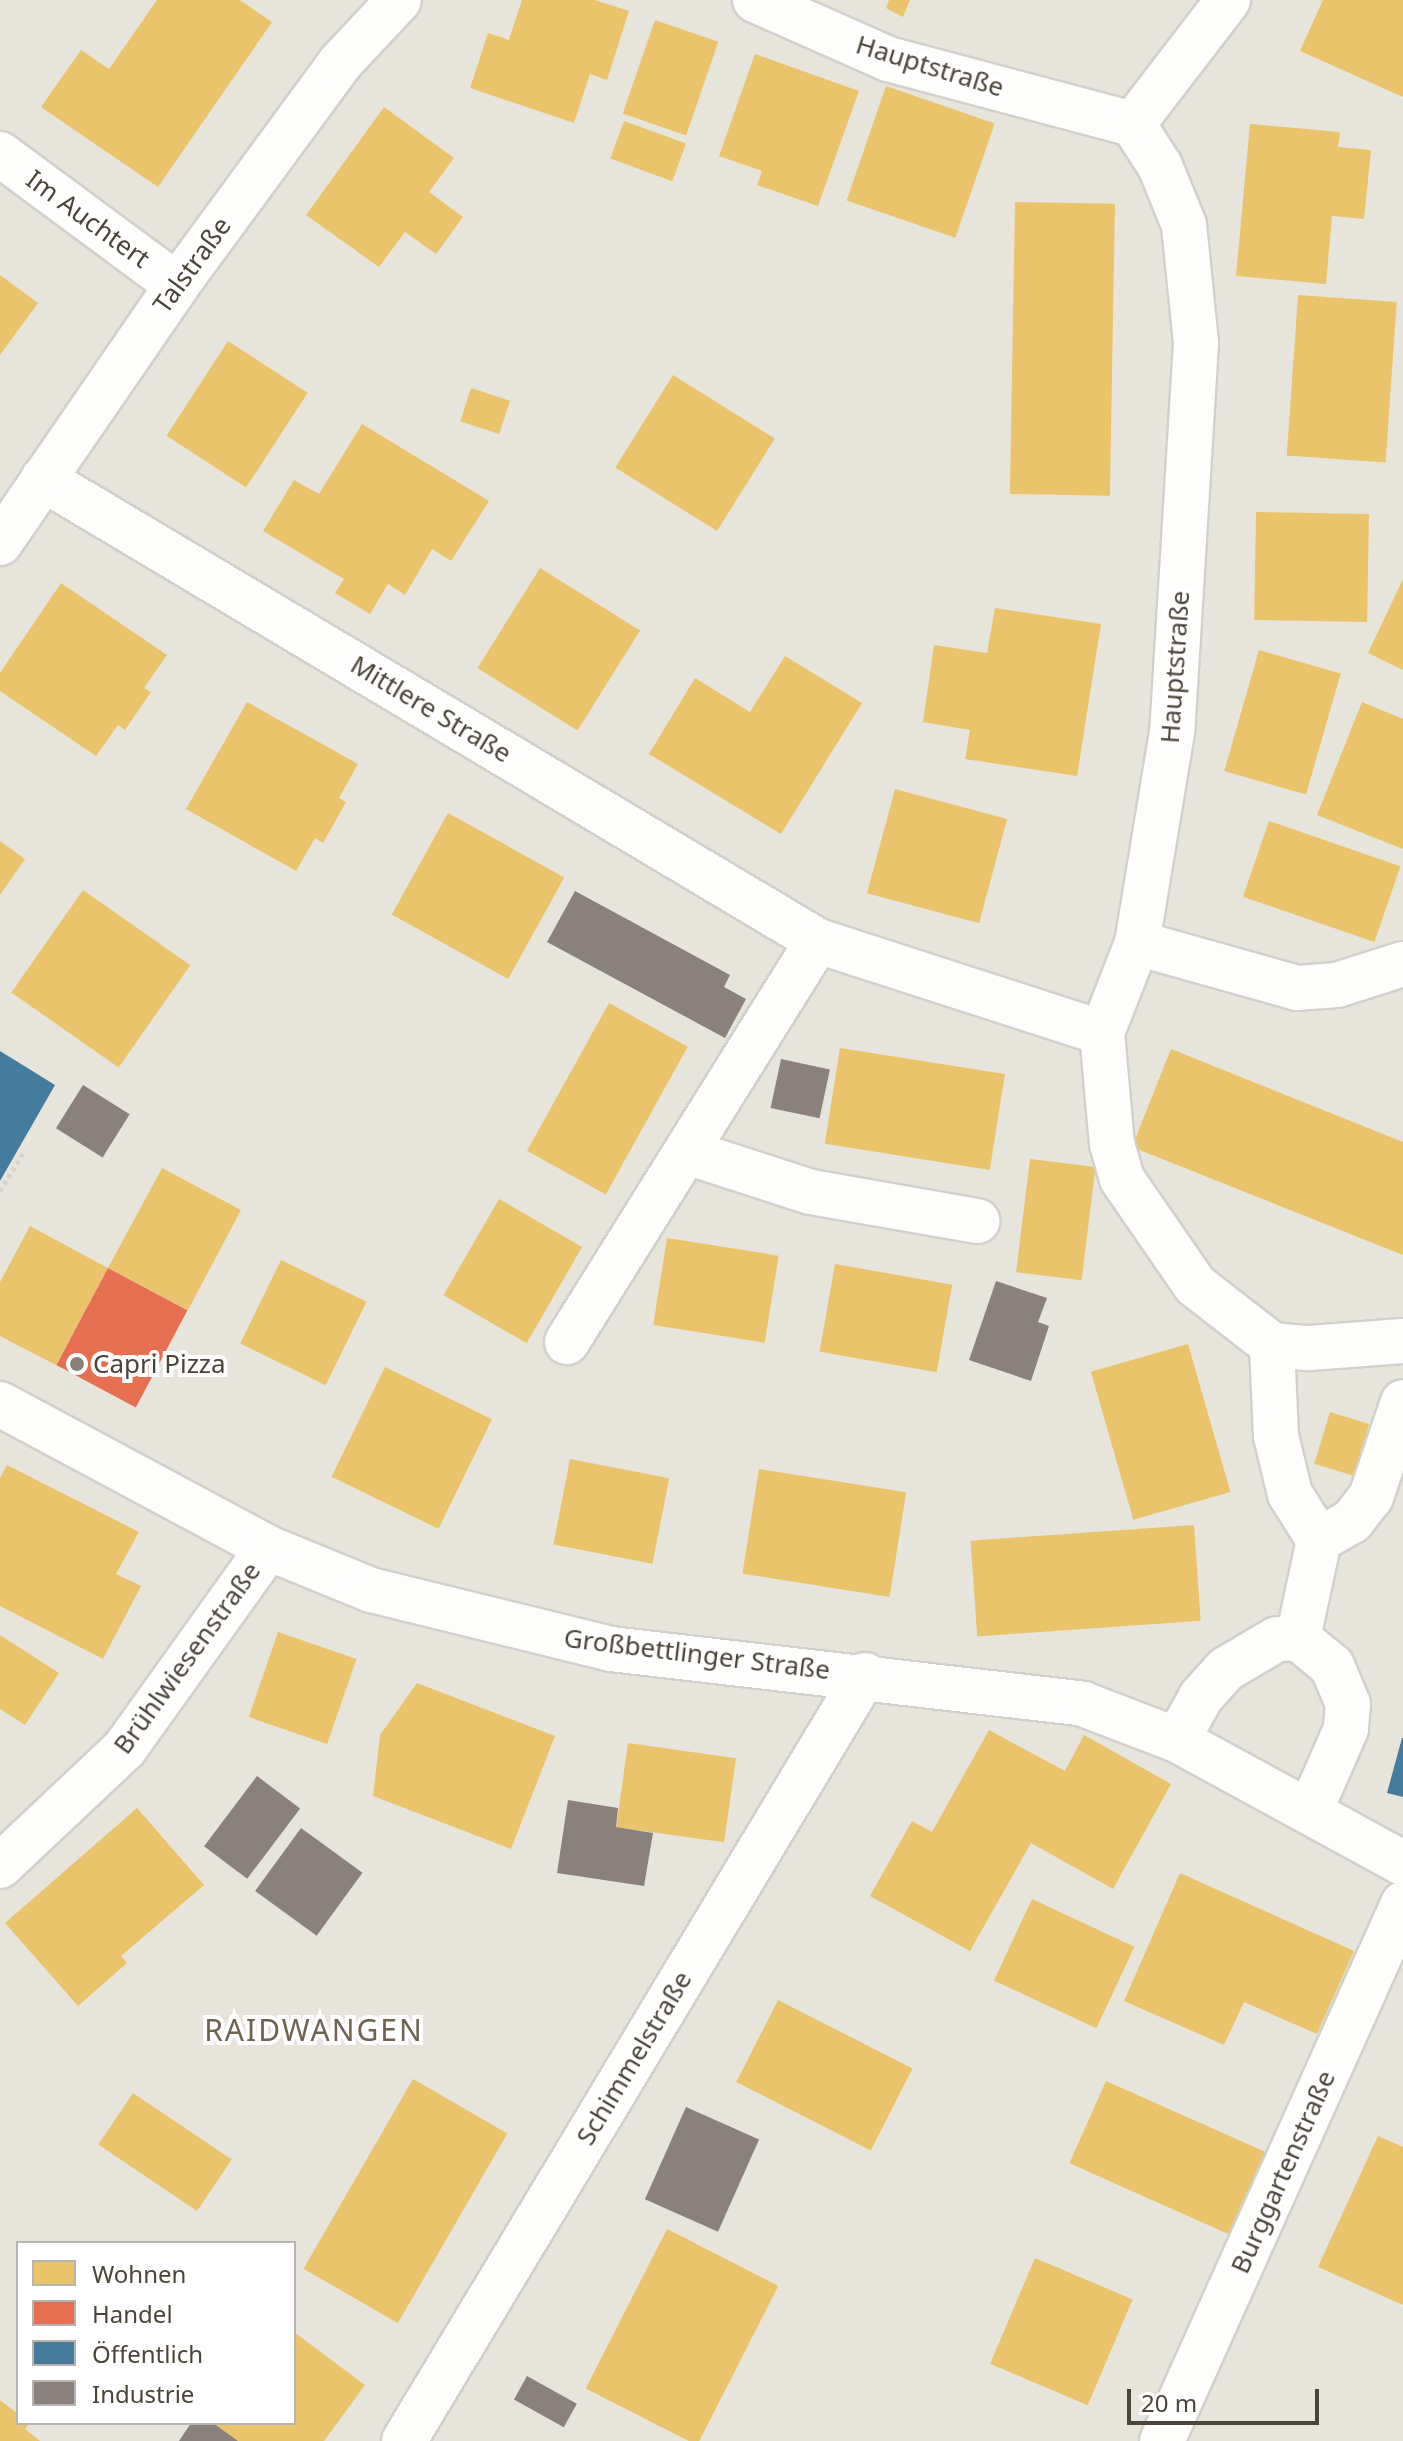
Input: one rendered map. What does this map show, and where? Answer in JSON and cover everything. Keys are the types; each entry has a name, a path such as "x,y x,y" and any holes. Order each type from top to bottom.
{"street":[{"name":"Talstraße","path":"0,543 177,285 340,63 399,0"},
{"name":"Hauptstraße","path":"755,0 888,59 1133,124 1160,166 1184,225 1196,343 1172,732 1137,943 1102,1033 1112,1144 1122,1179 1195,1285 1272,1345"},
{"path":"1133,124 1228,0"},
{"name":"Im Auchtert","path":"0,154 177,285"},
{"name":"Mittlere Straße","path":"43,479 818,941 1102,1033"},
{"path":"567,1342 818,941"},
{"path":"1137,943 1297,988 1337,985 1403,964"},
{"path":"687,1152 811,1192 977,1221"},
{"path":"1298,1638 1319,1540 1290,1494 1279,1450 1272,1345 1310,1348 1403,1341"},
{"path":"1319,1540 1352,1521 1371,1497 1403,1402"},
{"name":"Großbettlinger Straße","path":"0,1404 268,1548 371,1590 611,1649 865,1675 1083,1704 1177,1740 1403,1863"},
{"name":"Brühlwiesenstraße","path":"0,1866 125,1748 268,1548"},
{"path":"1177,1740 1201,1697 1226,1669 1277,1639 1298,1638 1332,1666 1348,1704 1341,1743 1310,1811"},
{"name":"Schimmelstraße","path":"404,2441 865,1675"},
{"name":"Burggartenstraße","path":"1162,2441 1403,1904"}],"path":[{"path":"0,1191 24,1151"}],"shaded area":[{"name":"RAIDWANGEN","path":"0,0 1403,0 1403,2441 0,2441"},
{"path":"1403,1978 1403,2029 1384,2020"}],"building: Wohnen":[{"path":"157,0 240,0 272,22 158,187 41,107 81,50 109,69"},
{"path":"522,0 595,0 629,11 607,80 590,74 574,123 470,88 488,33 509,40"},
{"path":"889,0 910,0 903,17 886,8"},
{"path":"1323,0 1403,0 1403,97 1300,51"},
{"path":"655,20 718,42 686,135 623,114"},
{"path":"755,54 859,91 818,206 757,185 762,171 719,156"},
{"path":"886,86 995,123 955,238 847,200"},
{"path":"384,107 454,158 429,192 463,217 436,254 405,232 379,267 306,215"},
{"path":"624,121 686,144 672,181 610,159"},
{"path":"1250,124 1340,132 1338,147 1371,150 1364,219 1332,216 1326,284 1236,276"},
{"path":"1015,202 1115,204 1110,496 1010,494"},
{"path":"0,275 38,303 0,355"},
{"path":"1298,295 1397,302 1386,463 1287,456"},
{"path":"228,341 308,393 246,488 166,436"},
{"path":"673,375 775,439 717,531 615,467"},
{"path":"471,388 510,401 499,434 460,421"},
{"path":"362,424 489,501 451,561 432,549 405,595 388,584 370,614 335,593 344,579 263,531 294,480 319,494"},
{"path":"1256,512 1369,514 1367,622 1254,620"},
{"path":"540,568 640,631 578,731 477,668"},
{"path":"1403,579 1403,670 1368,653"},
{"path":"61,583 167,655 144,688 151,692 125,730 118,725 96,756 0,691 0,673"},
{"path":"995,608 1101,624 1077,776 965,759 970,730 923,722 934,645 987,653"},
{"path":"1259,650 1341,673 1306,795 1224,771"},
{"path":"785,656 862,703 781,834 649,754 695,678 750,712"},
{"path":"247,702 358,764 339,798 346,802 323,843 315,838 296,871 186,809"},
{"path":"1362,702 1403,719 1403,849 1317,815"},
{"path":"895,789 1007,819 979,923 867,893"},
{"path":"448,813 564,877 508,979 392,914"},
{"path":"1269,821 1400,866 1374,942 1243,897"},
{"path":"0,841 25,859 0,895"},
{"path":"83,890 190,965 119,1068 11,992"},
{"path":"609,1003 688,1047 606,1194 527,1151"},
{"path":"840,1048 1005,1074 990,1170 825,1144"},
{"path":"1171,1049 1403,1142 1403,1255 1132,1147"},
{"path":"1030,1159 1096,1167 1082,1280 1016,1272"},
{"path":"162,1168 241,1210 188,1310 108,1268"},
{"path":"499,1199 582,1247 527,1343 443,1295"},
{"path":"30,1226 108,1268 56,1365 0,1336 0,1282"},
{"path":"667,1238 779,1256 765,1343 653,1325"},
{"path":"281,1260 366,1302 326,1385 240,1344"},
{"path":"835,1264 952,1285 937,1372 820,1352"},
{"path":"1188,1344 1230,1492 1133,1520 1091,1372"},
{"path":"385,1367 492,1419 438,1529 332,1477"},
{"path":"1330,1412 1369,1424 1353,1476 1314,1464"},
{"path":"570,1459 669,1478 653,1564 553,1544"},
{"path":"7,1465 139,1532 116,1574 141,1586 103,1659 0,1606 0,1478"},
{"path":"759,1469 906,1492 890,1597 742,1574"},
{"path":"1194,1525 1201,1621 977,1636 971,1541"},
{"path":"278,1632 356,1659 327,1744 249,1717"},
{"path":"0,1635 59,1673 25,1725 0,1709"},
{"path":"417,1683 555,1736 511,1849 373,1796 380,1735"},
{"path":"989,1730 1065,1771 1084,1735 1171,1784 1113,1889 1031,1843 970,1951 870,1896 912,1821 932,1832"},
{"path":"628,1743 736,1758 724,1842 616,1827"},
{"path":"137,1808 204,1885 121,1956 127,1963 78,2006 5,1923"},
{"path":"1180,1873 1354,1951 1317,2034 1244,2002 1224,2045 1124,2001"},
{"path":"1032,1899 1134,1947 1096,2028 994,1981"},
{"path":"778,2000 913,2069 871,2151 736,2082"},
{"path":"413,2079 507,2134 398,2323 304,2269"},
{"path":"1106,2081 1270,2154 1233,2236 1069,2163"},
{"path":"133,2093 232,2160 197,2211 98,2144"},
{"path":"1378,2136 1403,2147 1403,2305 1318,2267"},
{"path":"667,2229 778,2286 699,2441 689,2441 586,2388"},
{"path":"1035,2258 1133,2299 1088,2405 990,2364"},
{"path":"296,2333 365,2385 324,2441 238,2441 216,2425 296,2425"},
{"path":"0,2400 16,2412 16,2425 28,2425 25,2429 40,2441 0,2441"}],"building: Handel":[{"path":"108,1268 187,1310 136,1407 56,1365"}],"building: Öffentlich":[{"path":"0,1051 55,1085 0,1181"},
{"path":"1403,1738 1403,1797 1387,1793"}],"building: Industrie":[{"path":"575,891 730,975 724,987 746,999 725,1038 547,942"},
{"path":"781,1059 830,1069 820,1118 771,1108"},
{"path":"83,1085 130,1114 103,1157 56,1128"},
{"path":"996,1281 1047,1298 1038,1322 1049,1326 1031,1381 969,1360"},
{"path":"257,1776 300,1808 247,1879 204,1846"},
{"path":"568,1800 618,1808 616,1827 653,1833 644,1886 557,1873"},
{"path":"301,1828 362,1873 317,1936 255,1891"},
{"path":"686,2107 759,2140 718,2232 645,2199"},
{"path":"527,2376 577,2404 564,2427 514,2400"},
{"path":"190,2425 216,2425 238,2441 179,2441"}],"place":[{"name":"Capri Pizza","path":"77,1364"}],"district":[{"name":"RAIDWANGEN","path":"314,2030"}]}
